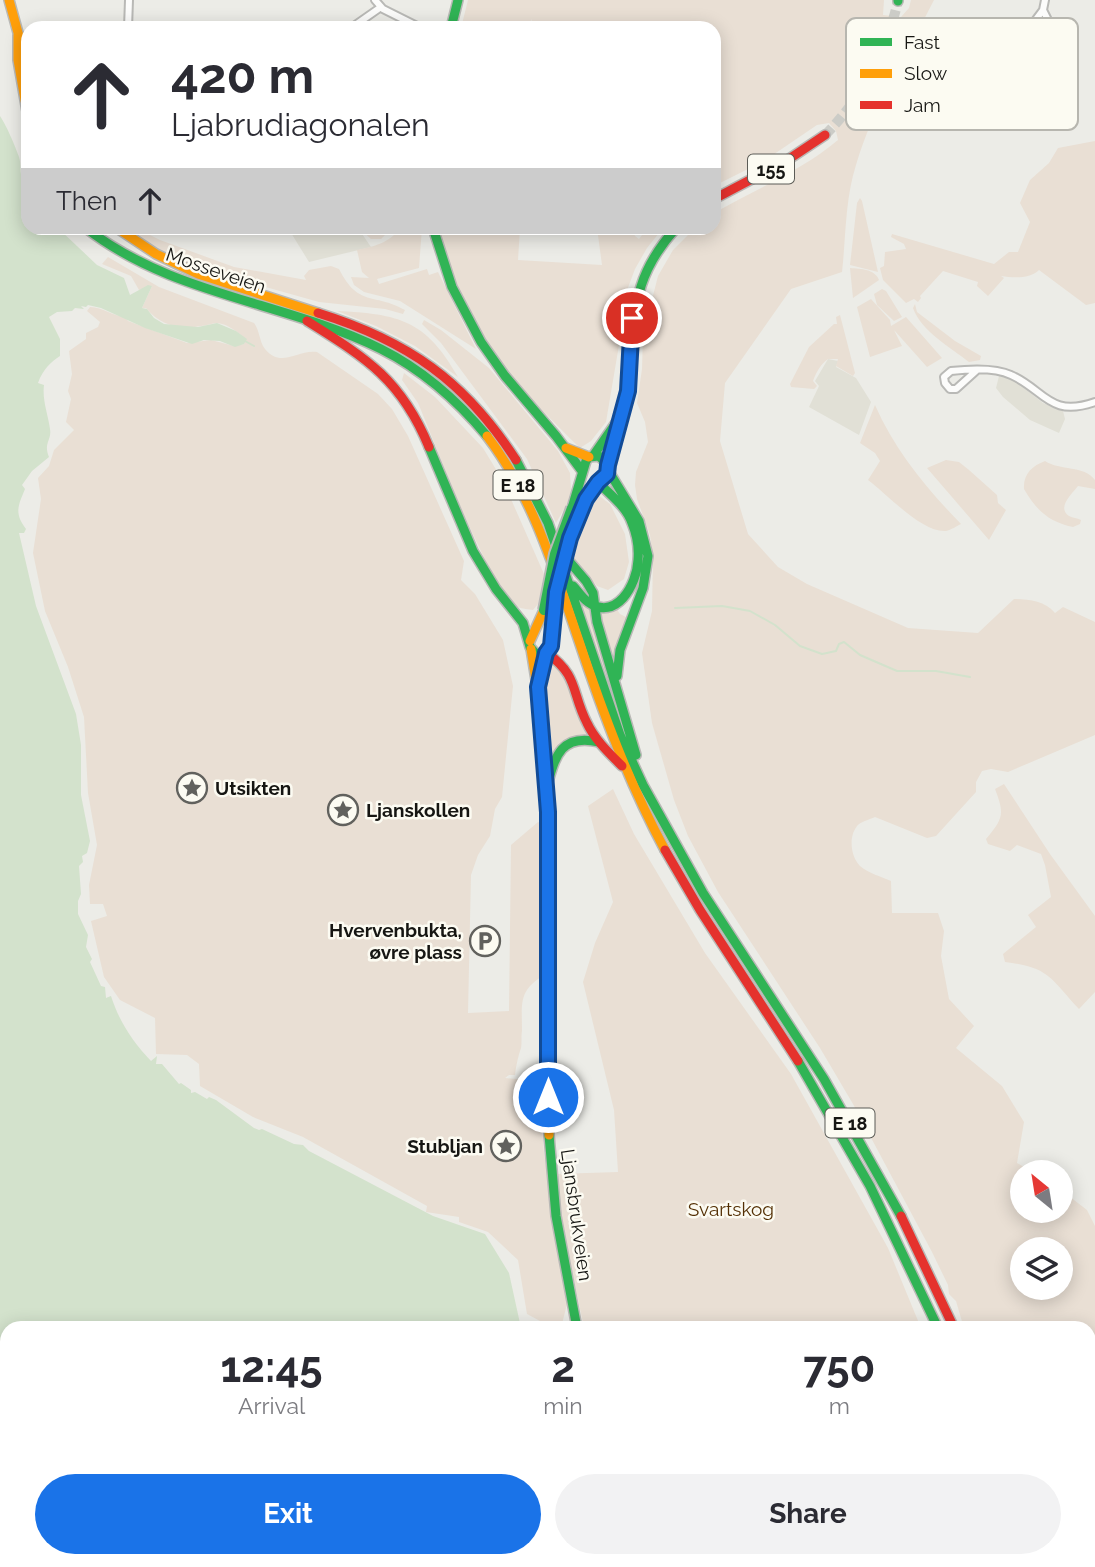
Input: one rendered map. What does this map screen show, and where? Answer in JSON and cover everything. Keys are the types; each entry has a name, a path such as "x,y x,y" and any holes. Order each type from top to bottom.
{"main road":[{"path":"9,0 21,46"},
{"path":"453,21 458,0"},
{"path":"18,36 21,77"},
{"name":"155","path":"721,195 786,161 825,135"},
{"name":"Mosseveien","path":"95,235 107,245 160,270 302,317"},
{"name":"Mosseveien","path":"127,235 150,251 190,271 360,326 401,345 436,368 467,394 504,437 535,494 558,549"},
{"path":"435,235 451,285 476,335 505,377 566,448 587,480 598,482 616,498 636,533 640,558 636,579 626,597 608,607 595,606"},
{"path":"531,642 544,610 555,554 577,508 598,482 605,478 628,391 632,318 638,291 654,254 670,235"},
{"name":"E 18","path":"302,317 318,330 364,357 389,380 405,401 426,439 473,551 496,589 522,621 536,654 548,650"},
{"name":"E 18","path":"302,317 365,340 416,368 458,403 496,448 514,476 532,513 626,771 651,825 680,878 793,1052 837,1127 897,1240 935,1321"},
{"path":"577,508 584,461 591,457 622,414"},
{"path":"566,448 591,457"},
{"name":"E 18","path":"591,457 602,458 608,467 639,521 648,556 643,588 620,650 618,690"},
{"name":"Ljansbrukveien","path":"538,687 548,650 561,565 577,508"},
{"name":"E 18","path":"558,549 633,765 704,895 803,1045 855,1132 909,1234 951,1321"},
{"name":"E 18","path":"558,549 590,586 597,622 653,804"},
{"name":"E 18","path":"569,580 580,597 595,606"},
{"name":"E 18","path":"531,642 545,633 548,650 568,668 575,681 585,720 600,743 626,771"},
{"name":"Ljansbrukveien","path":"531,642 538,687 546,789 550,1162 576,1321"},
{"path":"546,789 553,765 564,746 581,738 600,743"}],"street":[{"path":"128,21 129,0"},
{"path":"375,0 381,7 408,21"},
{"path":"1043,10 1045,0"},
{"path":"361,21 381,7"},
{"path":"977,370 956,389 950,389 945,383 944,377 951,371 977,370 1009,374 1043,398 1062,406 1076,407 1095,402"}],"shaded area":[{"path":"0,116 20,159 21,235 65,235 97,265 124,278 130,295 148,285 152,286 142,308 147,309 154,318 164,324 198,327 217,323 247,339 244,344 235,347 220,341 204,340 192,344 88,305 81,306 84,309 57,312 49,317 60,339 60,356 48,366 38,383 44,385 44,402 50,433 47,448 49,457 32,471 22,485 25,489 19,505 19,514 26,529 24,533 19,533 36,606 76,714 81,745 81,795 90,841 79,866 81,894 78,914 88,935 86,947 92,959 90,962 101,986 105,987 106,998 111,996 122,1022 138,1046 151,1061 157,1056 156,1064 162,1064 179,1084 191,1090 191,1093 216,1100 254,1128 303,1145 309,1151 433,1216 485,1234 509,1273 519,1321 0,1321"},
{"path":"292,235 363,235 371,247 309,262"},
{"path":"828,359 838,361 836,367 856,378 871,402 859,435 809,407 819,386 815,381"},
{"path":"999,376 1014,380 1043,403 1063,411 1065,419 1059,433 1030,420 1003,397 996,388"}],"green space":[{"path":"468,0 884,0 883,15 901,17 909,8 911,0 934,0 925,18 846,18 846,130 869,130 850,191 842,272 791,289 725,383 720,441 748,534 778,567 807,584 908,628 978,633 1014,599 1036,602 1055,613 1063,607 1095,622 1095,735 1008,772 991,769 982,771 976,782 976,792 936,836 927,838 875,817 855,828 852,845 854,857 860,866 891,881 892,913 938,913 944,931 941,956 949,999 974,1026 956,1048 1002,1086 1024,1122 1018,1160 1010,1160 1010,1223 1073,1223 1073,1199 1087,1210 1095,1226 1095,1321 962,1321 956,1301 949,1294 948,1285 932,1252 853,1104 820,1048 718,892 688,836 674,800 652,723 642,653 652,611 653,557 650,535 637,499 635,485 636,472 648,442 645,422 637,403 643,335 658,276 673,250 688,235 721,235 721,209 824,151 838,140 836,131 829,123 817,125 764,161 721,182 721,21 463,21"},
{"path":"1095,141 1095,303 1086,305 1039,270 1026,276 1001,276 1004,278 988,296 977,286 978,282 943,271 920,296 918,302 914,299 906,303 883,280 880,268 884,266 885,252 906,249 904,244 891,237 892,234 994,264 1009,252 1018,252 1030,222 1020,203 1030,180 1049,163 1058,148"},
{"path":"860,198 878,272 850,265 857,203"},
{"path":"135,235 150,235 234,267 306,280 304,276 309,270 331,266 339,269 346,281 360,294 405,310 403,314 385,309 319,302 185,264"},
{"path":"367,235 385,235 381,239 371,239"},
{"path":"421,235 419,268 377,279 379,284 427,269 429,275 438,272 476,349 400,301 364,292 354,285 351,277 369,278 362,272 357,250 391,237"},
{"path":"440,235 520,235 518,260 602,265 598,235 635,235 639,239 642,235 657,235 635,269 623,301 619,345 606,422 591,441 580,448 502,365 473,322 450,269"},
{"path":"108,257 159,287 254,323 263,346 271,355 283,358 317,352 378,394 392,409 408,436 464,561 461,580 475,594 503,640 513,686 502,797 495,809 490,836 478,855 471,875 468,1013 509,1011 511,845 538,822 542,824 544,975 530,987 523,998 521,1046 515,1075 505,1078 541,1081 544,1084 544,1153 567,1304 563,1321 540,1321 527,1314 518,1260 488,1232 459,1222 459,1217 426,1212 427,1206 303,1137 253,1117 200,1086 199,1064 187,1055 156,1054 155,1018 120,1000 104,977 91,921 107,916 103,904 90,904 89,885 97,845 88,793 84,717 68,667 45,611 33,553 41,499 38,478 49,466 54,450 74,430 66,422 71,399 68,391 72,374 69,351 86,339 86,333 98,327 100,322 87,311 90,307 125,317 128,321 187,343 211,340 234,346 244,344 246,339 221,324 185,327 170,325 157,319 146,308 142,308 152,286 139,290 131,276 102,264"},
{"path":"850,268 871,272 879,280 853,298"},
{"path":"882,289 902,317 894,321 877,305 874,294"},
{"path":"871,299 890,320 891,326 906,317 942,358 927,367 894,330 902,346 870,357 857,307"},
{"path":"915,304 917,312 955,341 981,356 980,360 969,362 937,338 922,324 913,308"},
{"path":"337,311 378,315 409,324 434,343 458,377 415,346 376,326"},
{"path":"840,315 855,373 853,376 836,366 838,359 828,359 816,374 813,381 817,386 814,389 791,387 790,384 809,347 837,324 836,317"},
{"path":"424,320 489,368 558,451 570,473 571,490 567,504 556,523 527,459 441,343 422,324"},
{"path":"404,373 435,397 483,448 503,481 544,574 538,604 533,610 518,607 506,595 492,573 463,512 418,403 402,380"},
{"path":"875,405 892,438 913,469 961,524 946,531 926,526 868,480 880,461 875,453 860,443"},
{"path":"946,460 959,462 969,470 997,495 998,503 1006,510 989,540 927,468"},
{"path":"1045,461 1085,472 1095,480 1095,489 1078,486 1065,504 1065,512 1081,520 1080,524 1073,527 1050,518 1038,509 1024,489 1029,471"},
{"path":"598,495 610,504 625,534 629,562 624,579 608,590 597,586 572,557 590,508"},
{"path":"577,599 592,608 617,712"},
{"path":"616,608 628,618 614,663 598,610"},
{"path":"548,660 561,666 589,735 580,736 549,765 541,692"},
{"path":"1004,784 1095,916 1095,992 1079,1009 1048,976 1031,967 1005,962 1003,954 1036,927 1028,915 1051,897 1041,854 1017,845 1010,851 988,844 986,839 1001,816 995,789"},
{"name":"Svartskog","path":"613,789 634,834 705,953 791,1074 888,1248 918,1321 583,1321 560,1213 556,1174 618,1172 614,1110 583,982 595,943 613,902 588,806"}],"waterway":[{"path":"245,341 254,346"},
{"path":"675,608 722,606 750,611 775,625 800,646 822,654 836,651 839,644 844,642 860,655 897,671 936,671 970,677"}],"tunnel":[{"path":"894,18 898,1"},
{"path":"825,135 846,111"}],"traffic: fast":[{"path":"453,21 458,0"},
{"path":"96,235 119,251 155,269 345,333 381,349 411,366 438,387 464,410 487,436"},
{"path":"435,235 452,287 481,342 582,471"},
{"path":"608,465 625,400 636,305 641,286 648,268 671,235"},
{"path":"593,456 620,417"},
{"path":"429,447 473,551 496,589 523,623 530,647 536,654 546,653 551,646 554,617"},
{"path":"572,508 586,461 589,457 599,456 608,465 607,470 581,509"},
{"path":"516,460 548,523 620,735 643,785 703,893 824,1079 901,1216"},
{"path":"608,470 639,521 648,556 643,588 620,650 617,676"},
{"path":"573,586 588,602 598,607 607,607 623,598 637,570 634,528 622,506 598,482"},
{"path":"544,610 555,554 572,508"},
{"path":"562,553 593,593 597,622 636,755"},
{"path":"538,685 546,653"},
{"path":"546,789 556,758 567,744 586,740 599,742"},
{"path":"798,1061 870,1186 935,1321"},
{"path":"549,1135 556,1216 576,1321"}],"traffic: slow":[{"path":"9,0 21,44"},
{"path":"18,35 21,77"},
{"path":"128,235 156,254 198,274 318,313"},
{"path":"487,436 503,459 530,509 618,747 665,850"},
{"path":"566,448 589,457"},
{"path":"554,617 563,562 581,509"},
{"path":"530,641 544,610"},
{"path":"531,649 541,711 549,835 549,1135"}],"traffic: jam":[{"path":"721,195 786,161 825,135"},
{"path":"318,313 380,337 432,367 476,408 516,460"},
{"path":"307,321 380,372 406,404 429,447"},
{"path":"547,653 569,677 594,735 622,766"},
{"path":"665,850 700,910 798,1061"},
{"path":"901,1216 951,1321"}],"place":[{"name":"Utsikten","path":"192,788"},
{"name":"Ljanskollen","path":"343,810"},
{"name":"Hvervenbukta, øvre plass","path":"485,941"},
{"name":"Stubljan","path":"506,1146"}],"route":[{"path":"548,1097 548,812 538,687 546,653 551,646 561,565 586,499 607,474 619,429 628,391 632,318"}]}
